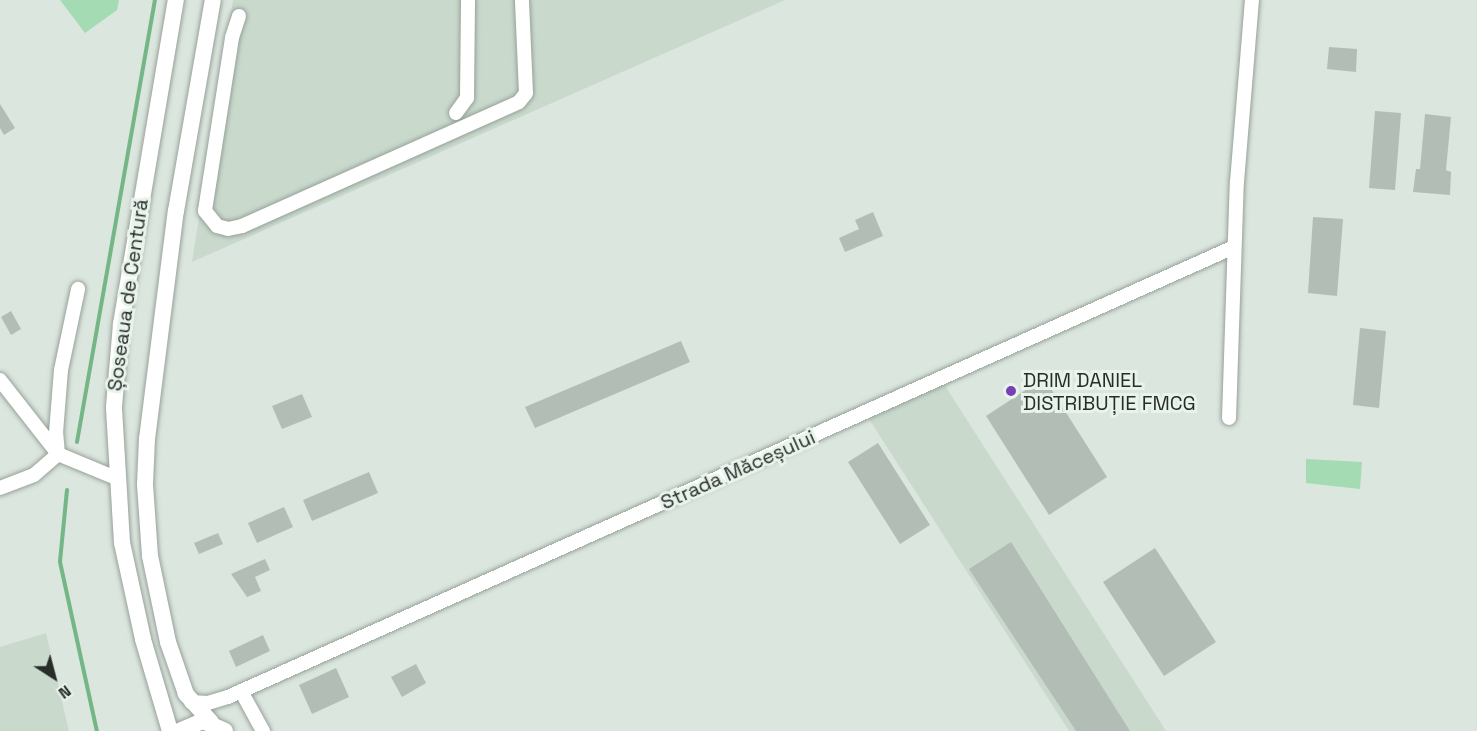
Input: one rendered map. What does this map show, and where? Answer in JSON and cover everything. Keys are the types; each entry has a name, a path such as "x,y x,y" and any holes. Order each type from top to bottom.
{"main road":[{"name":"Șoseaua de Centură","path":"170,731 129,577 116,478 114,407 121,324 176,0"},
{"name":"Șoseaua de Centură","path":"213,0 176,211 145,473 155,587 176,667 191,702 210,722 225,731"},
{"path":"179,731 195,722 210,722"}],"street":[{"path":"456,113 467,98 468,0"},
{"path":"239,16 232,38 205,211 217,226 228,229 242,226 519,102 526,93 522,0"},
{"path":"1229,418 1234,247 1252,0"},
{"name":"Strada Măceșului","path":"191,702 208,703 241,691 1234,247"},
{"path":"58,454 56,433 61,370 78,289"},
{"path":"0,380 58,454 116,478"},
{"path":"0,488 34,475 58,454"},
{"path":"241,691 263,731"}],"shaded area":[{"path":"233,0 785,0 192,262"},
{"path":"944,384 1166,731 1069,731 869,419"},
{"path":"46,633 69,731 0,731 0,647"}],"green space":[{"path":"60,0 119,0 117,10 85,33"},
{"path":"1306,459 1362,462 1360,489 1306,483"}],"building":[{"path":"1329,47 1357,49 1356,72 1327,69"},
{"path":"0,104 15,128 4,135 0,128"},
{"path":"1375,111 1401,113 1395,190 1369,188"},
{"path":"1425,114 1451,117 1446,170 1451,172 1450,195 1413,192 1416,169 1420,169"},
{"path":"873,212 883,236 845,252 839,238 859,229 855,220"},
{"path":"1313,217 1343,219 1337,296 1308,293"},
{"path":"11,311 21,329 11,335 1,317"},
{"path":"1360,328 1386,331 1379,408 1353,405"},
{"path":"681,341 690,362 535,428 525,407"},
{"path":"1044,378 1107,477 1049,515 986,416"},
{"path":"302,394 312,417 282,429 272,406"},
{"path":"878,443 930,525 900,544 848,462"},
{"path":"369,472 378,493 312,521 303,500"},
{"path":"284,507 293,527 257,543 248,523"},
{"path":"218,533 223,544 199,554 194,543"},
{"path":"1011,542 1130,731 1076,731 969,569"},
{"path":"1155,548 1216,642 1164,676 1103,582"},
{"path":"265,559 270,570 255,577 261,591 247,597 231,574"},
{"path":"263,635 270,651 236,667 229,651"},
{"path":"416,664 426,683 402,697 391,677"},
{"path":"336,668 349,697 312,714 299,685"}],"waterway":[{"path":"77,442 155,0"},
{"path":"67,490 60,562 97,731"}],"place":[{"name":"DRIM DANIEL DISTRIBUȚIE FMCG","path":"1011,391"}]}
